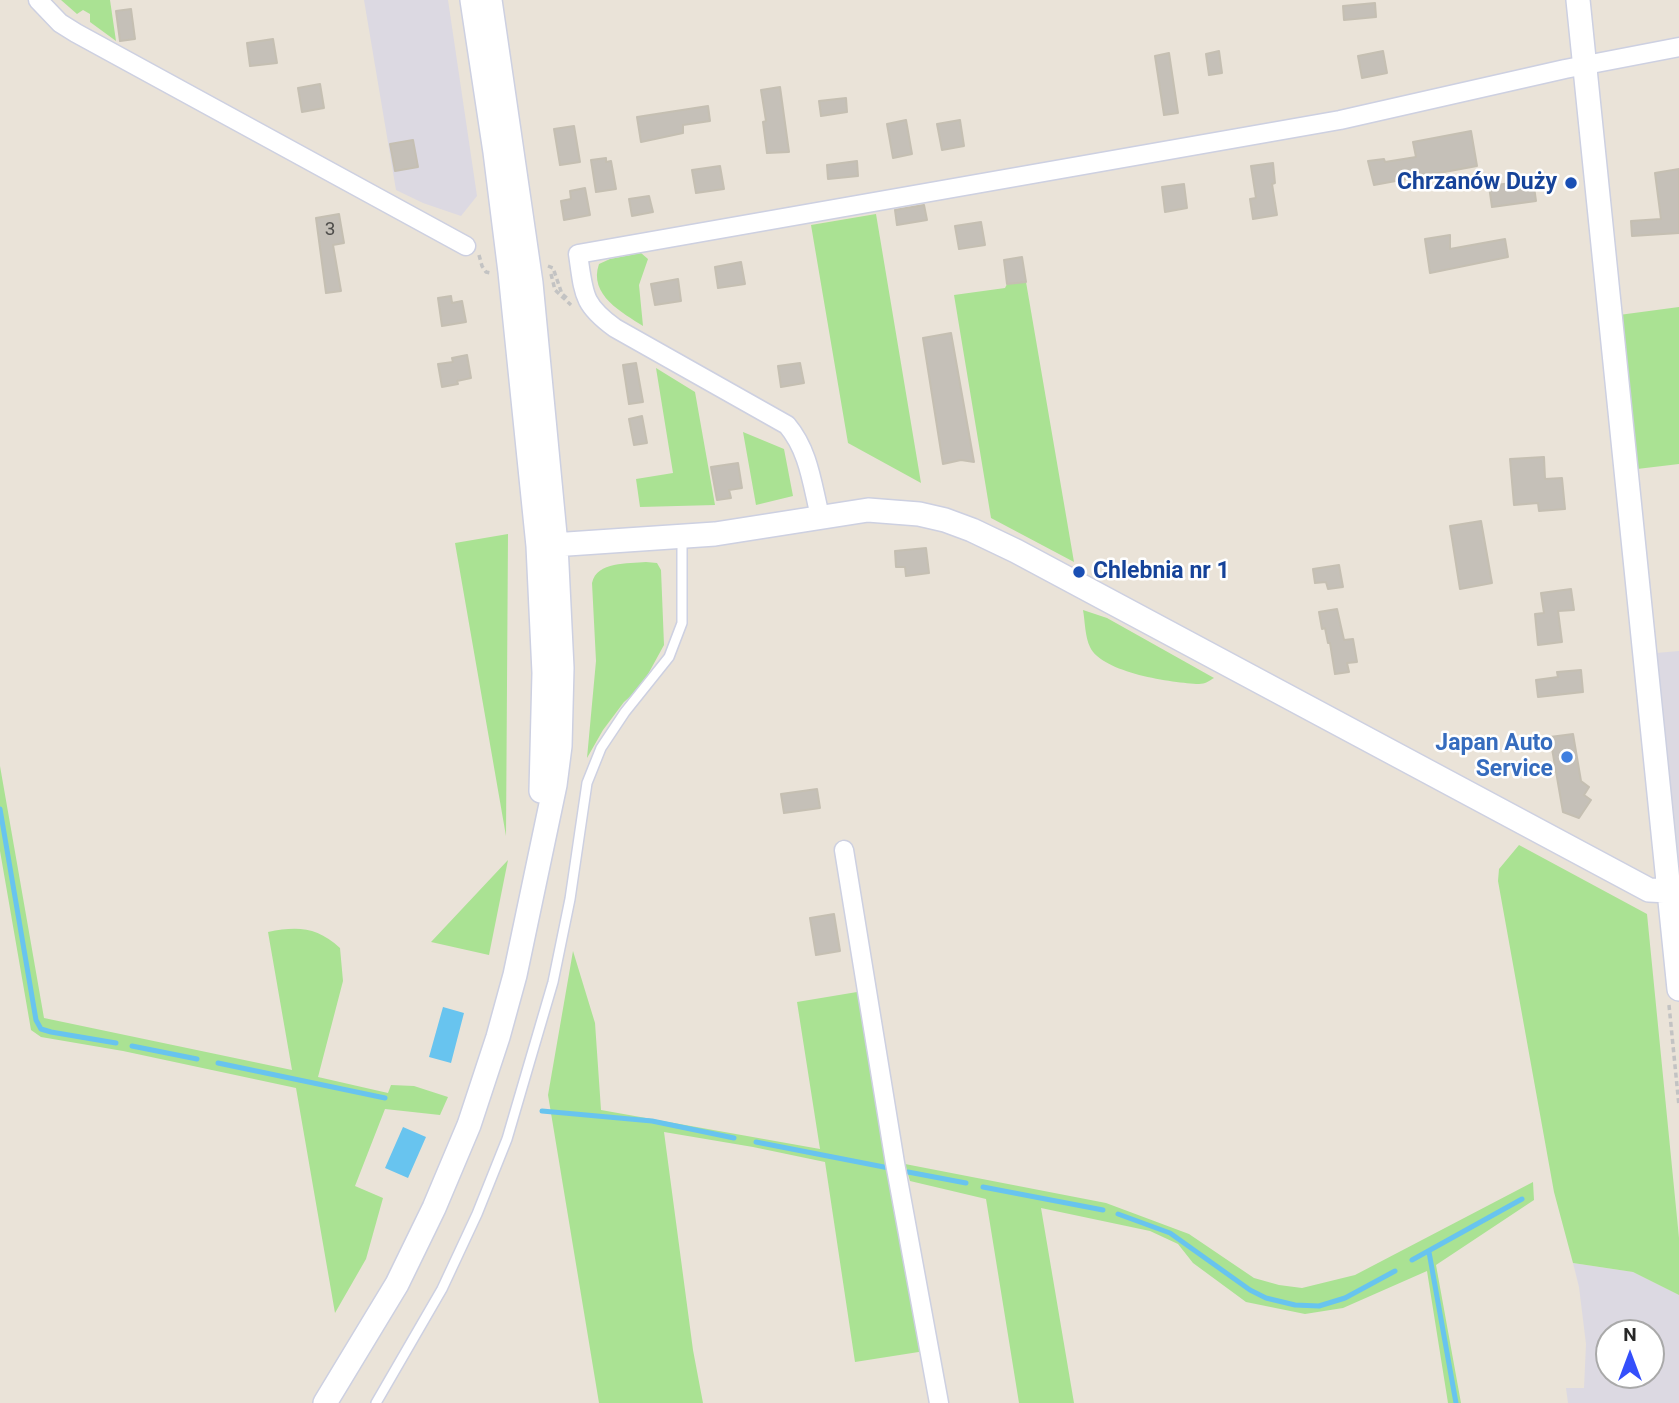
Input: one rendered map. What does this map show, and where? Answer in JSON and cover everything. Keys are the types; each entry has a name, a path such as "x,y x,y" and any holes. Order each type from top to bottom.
{"street":[{"path":"37,0 60,23 76,33 463,245"},
{"path":"325,1403 397,1284 434,1208 469,1125 509,1001 555,785 561,720 561,626 547,546 472,0"},
{"path":"490,0 531,283 547,546"},
{"path":"1578,0 1679,989"},
{"path":"820,516 809,464 797,437 787,425 615,328 595,313 582,284 578,254 1340,120 1679,47"},
{"path":"547,546 682,537 868,510 919,514 972,530 1652,891 1669,891"},
{"path":"844,850 895,1163 939,1403"}],"lane":[{"path":"376,1403 442,1289 477,1214 507,1139 553,982 570,899 587,783 601,748 625,712 669,657 682,623 682,537"}],"path":[{"path":"463,245 469,243 477,247 482,266 486,272 494,273"},
{"path":"542,267 549,269 555,290 573,306 589,304"}],"shaded area":[{"path":"364,0 448,0 477,196 461,216 396,190"},
{"path":"1679,651 1679,884 1656,653"},
{"path":"1573,1263 1633,1272 1679,1295 1679,1403 1568,1403 1566,1388 1584,1388 1586,1344 1579,1287"}],"green space":[{"path":"61,0 110,0 116,41 90,22 90,14 83,10 77,14"},
{"path":"876,214 921,483 848,443 811,225"},
{"path":"641,253 648,259 639,285 643,326 609,302 598,285 597,275 599,264"},
{"path":"1026,282 1074,562 991,518 954,295 1005,288 1007,284"},
{"path":"1679,307 1679,464 1637,469 1619,315"},
{"path":"656,368 695,392 715,505 640,507 636,479 673,473"},
{"path":"743,432 784,449 793,496 756,505"},
{"path":"508,534 506,836 455,543"},
{"path":"657,563 661,570 664,645 641,687 624,702 587,758 596,661 592,583 595,576 607,567"},
{"path":"1083,610 1107,618 1214,678 1201,684 1173,681 1139,675 1108,664 1090,647"},
{"path":"0,766 44,1018 292,1070 268,932 307,930 323,936 340,948 343,981 318,1077 388,1093 391,1085 414,1086 448,1097 440,1115 385,1109 355,1186 383,1198 366,1259 335,1313 296,1088 123,1051 41,1037 31,1030 0,851"},
{"path":"1519,845 1647,914 1679,1238 1679,1295 1633,1272 1573,1263 1554,1192 1498,881 1499,869"},
{"path":"508,860 489,955 431,942"},
{"path":"573,951 595,1023 601,1110 820,1149 797,1002 863,991 925,1351 855,1362 825,1162 664,1132 693,1350 703,1403 599,1403 548,1095"},
{"path":"905,1164 1106,1203 1189,1234 1254,1278 1302,1288 1355,1275 1533,1182 1534,1200 1436,1265 1461,1403 1448,1403 1427,1271 1343,1308 1305,1314 1246,1302 1193,1263 1178,1244 1150,1231 1041,1208 1074,1403 1019,1403 986,1199 910,1181"}],"water":[{"path":"443,1007 464,1013 451,1063 429,1057"},
{"path":"403,1127 426,1137 408,1178 385,1168"}],"building":[{"path":"1375,3 1376,17 1344,20 1343,6"},
{"path":"131,9 135,39 120,41 116,11"},
{"path":"273,39 277,63 250,66 247,43"},
{"path":"1219,51 1222,73 1209,75 1206,54"},
{"path":"1383,51 1387,73 1362,78 1358,56"},
{"path":"1169,53 1178,113 1164,115 1155,56"},
{"path":"320,84 324,108 302,112 298,88"},
{"path":"780,87 789,152 767,153 761,90"},
{"path":"846,98 847,112 821,116 819,101"},
{"path":"708,106 710,121 683,125 683,133 641,142 637,117"},
{"path":"906,120 912,154 893,158 887,124"},
{"path":"960,120 964,146 942,150 937,124"},
{"path":"574,126 580,162 560,165 554,129"},
{"path":"1471,131 1477,166 1374,185 1368,161 1384,159 1385,162 1416,157 1413,142"},
{"path":"413,140 418,167 395,171 390,144"},
{"path":"606,158 606,162 611,161 616,189 596,192 591,160"},
{"path":"857,161 858,176 828,179 827,165"},
{"path":"1273,163 1275,183 1272,184 1277,215 1253,219 1250,199 1256,198 1251,166"},
{"path":"720,166 724,189 696,193 692,170"},
{"path":"1679,169 1679,233 1632,236 1631,221 1661,219 1655,173"},
{"path":"1533,180 1536,201 1492,207 1489,186"},
{"path":"1184,184 1187,208 1165,212 1162,187"},
{"path":"585,188 590,215 564,220 561,201 571,199 570,191"},
{"path":"649,196 653,212 632,216 629,199"},
{"path":"924,205 927,220 897,225 895,210"},
{"path":"339,214 344,243 333,245 341,291 326,293 316,218"},
{"path":"981,222 985,245 959,249 955,226"},
{"path":"1450,235 1450,249 1505,239 1508,257 1430,273 1425,239"},
{"path":"1022,257 1026,282 1007,284 1004,260"},
{"path":"741,262 745,284 718,288 715,267"},
{"path":"678,279 681,301 655,305 651,284"},
{"path":"451,296 452,303 462,301 466,322 442,326 438,298"},
{"path":"951,333 974,462 961,460 943,464 923,338"},
{"path":"467,355 471,378 442,387 438,364 453,362 452,358"},
{"path":"636,363 643,402 629,404 623,365"},
{"path":"800,363 804,383 781,387 778,366"},
{"path":"642,416 647,443 634,445 629,419"},
{"path":"1544,457 1545,479 1562,478 1565,509 1539,511 1538,503 1514,505 1510,459"},
{"path":"738,463 742,488 729,490 731,498 717,500 711,467"},
{"path":"1481,521 1492,583 1460,589 1450,526"},
{"path":"926,548 929,573 906,576 905,567 896,567 895,551"},
{"path":"1339,565 1343,587 1328,589 1326,582 1315,583 1313,569"},
{"path":"1571,589 1574,610 1558,611 1562,642 1538,645 1535,614 1544,613 1541,593"},
{"path":"1337,609 1344,640 1353,639 1357,662 1347,663 1349,672 1335,674 1330,643 1325,628 1322,629 1319,612"},
{"path":"1581,670 1583,692 1538,697 1536,680 1558,677 1557,672"},
{"path":"1573,734 1581,781 1589,787 1584,795 1591,800 1579,818 1563,812 1550,737"},
{"path":"817,789 820,808 784,813 781,794"},
{"path":"834,914 840,951 816,955 810,918"}],"waterway":[{"path":"0,809 36,1020 41,1029 51,1032 116,1043"},
{"path":"132,1046 197,1059"},
{"path":"218,1063 385,1098"},
{"path":"542,1111 652,1121 734,1138"},
{"path":"756,1142 889,1168"},
{"path":"908,1172 966,1183"},
{"path":"983,1187 1103,1210"},
{"path":"1412,1260 1522,1199"},
{"path":"1118,1214 1170,1233 1250,1290 1266,1298 1295,1305 1319,1306 1345,1298 1395,1271"},
{"path":"1429,1252 1456,1403"}],"place":[{"name":"Chrzanów Duży","path":"1571,183"},
{"name":"Chlebnia nr 1","path":"1079,572"},
{"name":"Japan Auto Service","path":"1567,757"}]}
